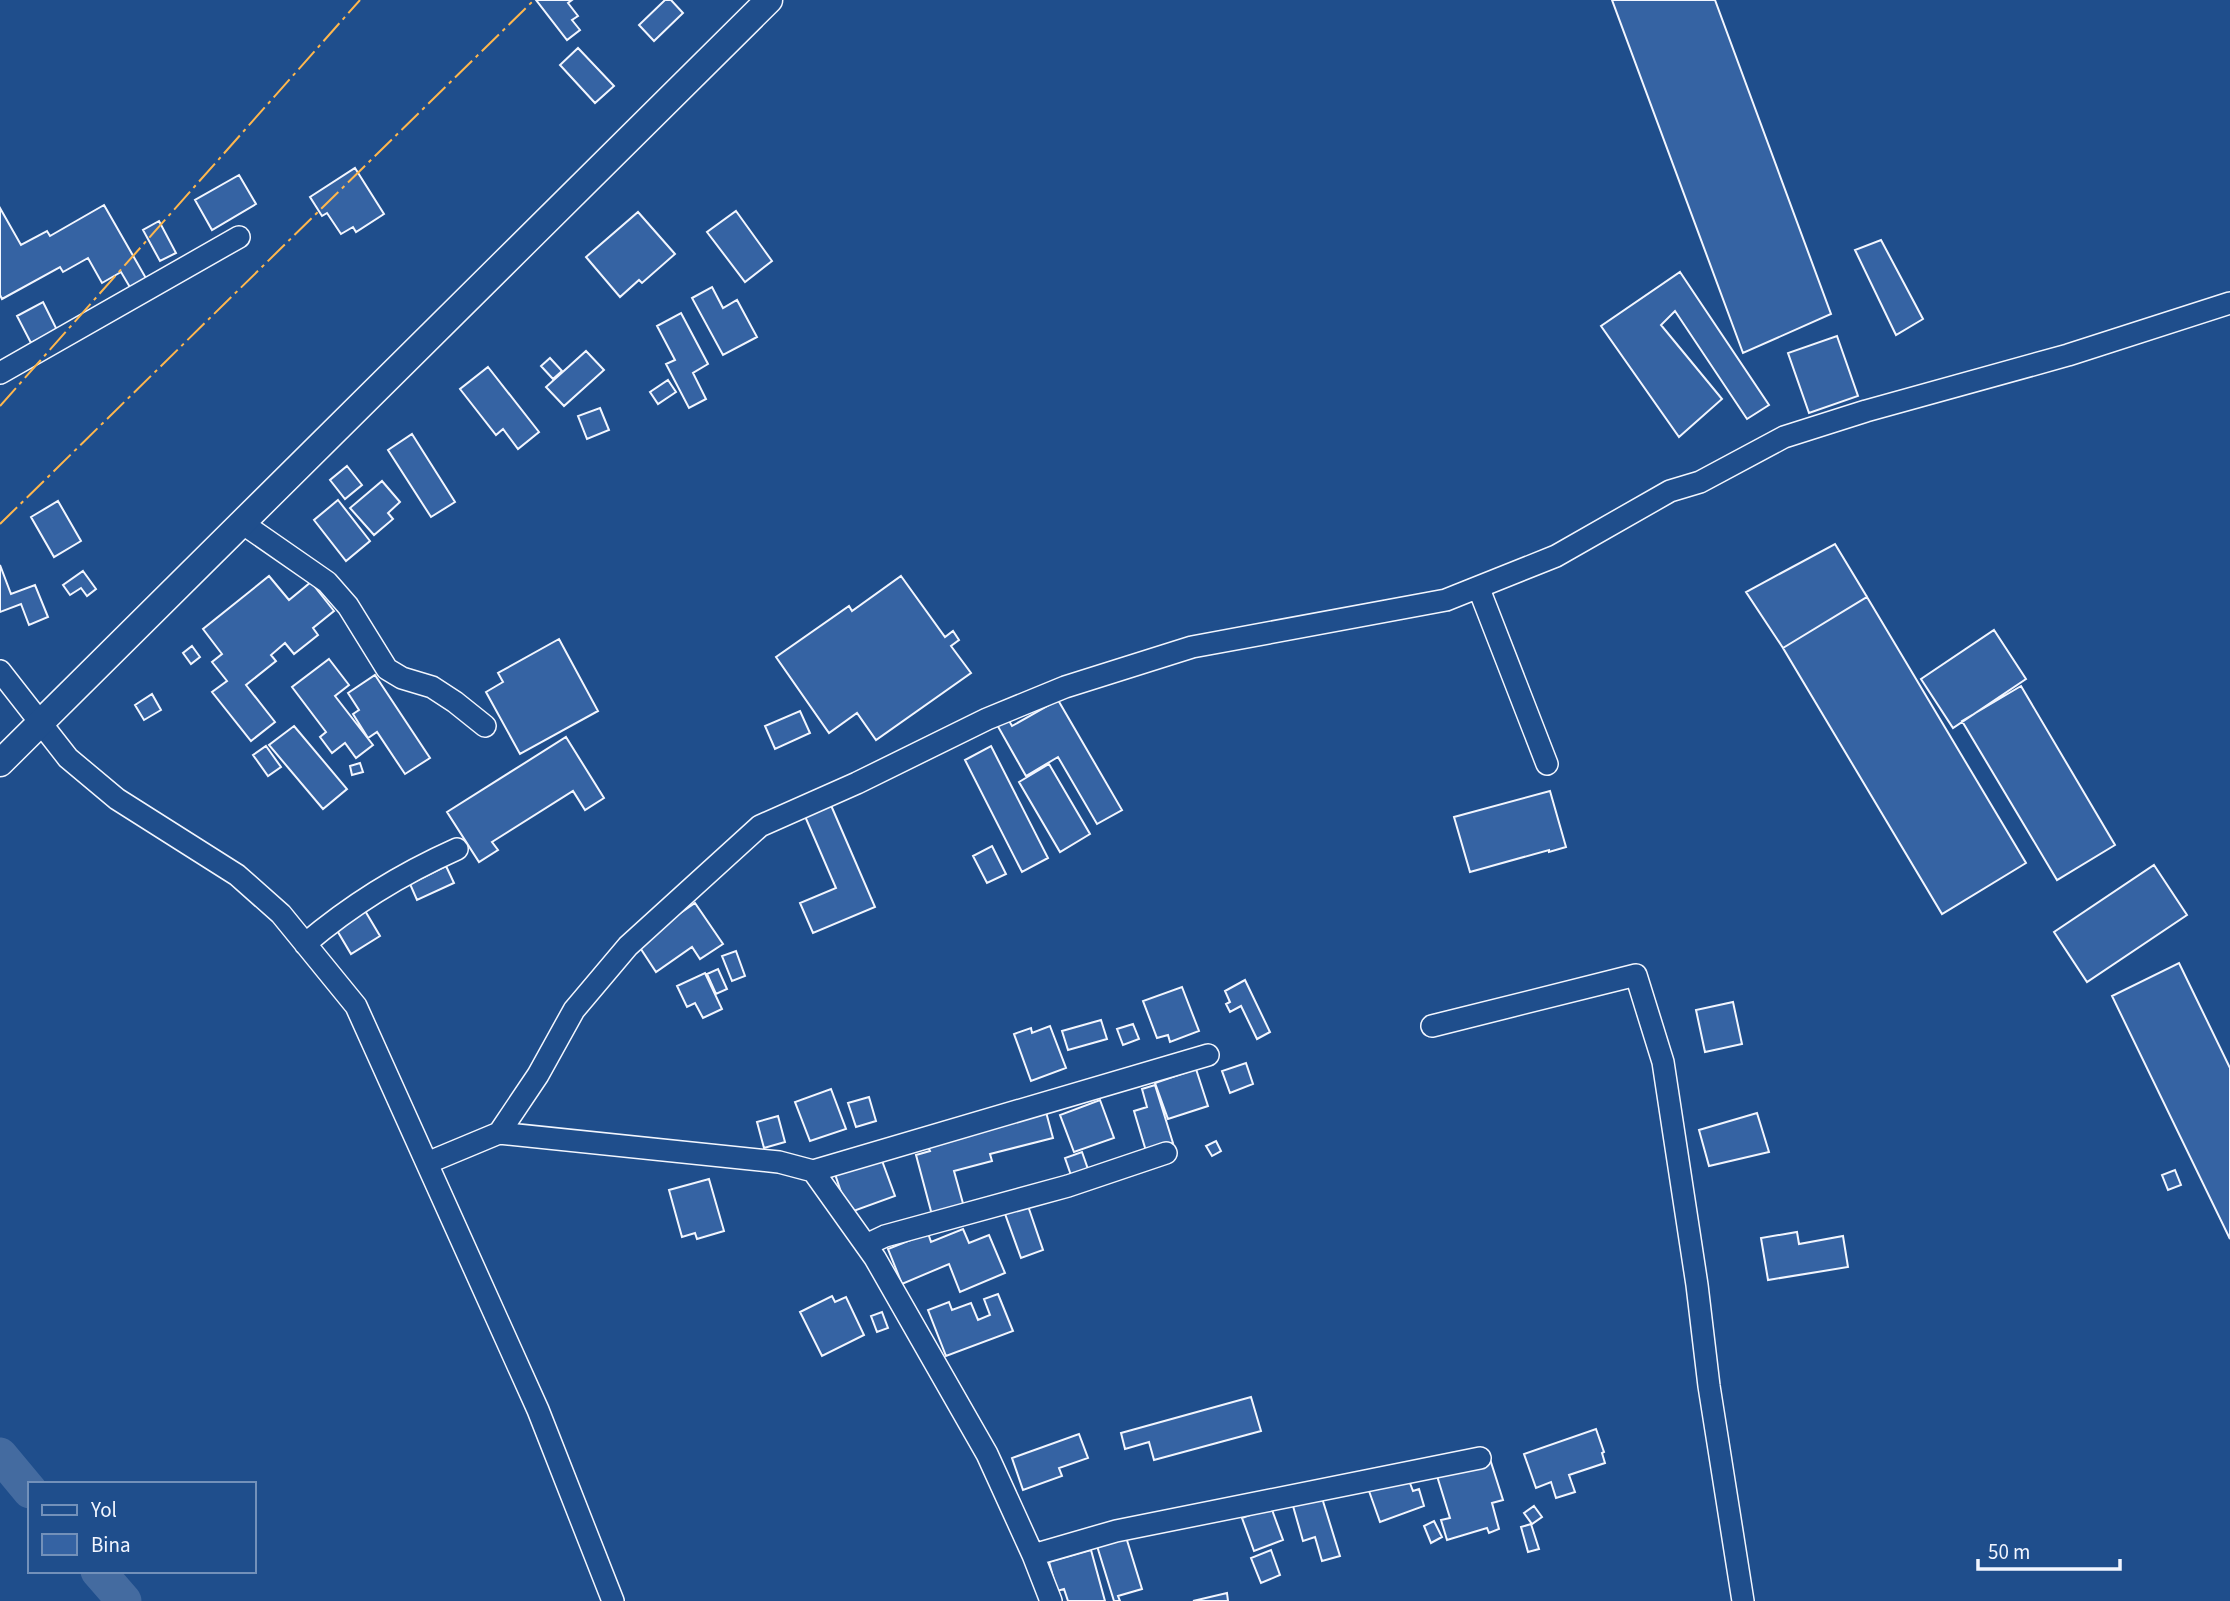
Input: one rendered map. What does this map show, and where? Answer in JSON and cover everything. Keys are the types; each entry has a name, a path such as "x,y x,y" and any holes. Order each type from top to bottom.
{"main road":[{"path":"0,763 769,0"}],"street":[{"path":"0,373 239,237"},
{"path":"499,1133 538,1075 574,1010 628,946 760,826 857,783 987,719 1065,687 1192,647 1446,600 1556,556 1670,491 1700,482 1784,438 1866,411 2068,355 2230,303"},
{"path":"242,523 327,582 348,606 387,669 402,678 432,687 485,726"},
{"path":"1479,589 1547,764"},
{"path":"0,671 68,758 117,799 237,875 281,914 356,1006 538,1410 612,1600"},
{"path":"305,944 370,894 416,867 457,849"},
{"path":"1432,1026 1636,975 1663,1062 1743,1601"},
{"path":"427,1163 499,1133 779,1162 813,1171 1208,1055"},
{"path":"866,1245 884,1236 1068,1186 1166,1153"},
{"path":"813,1171 866,1245 987,1454 1051,1601"},
{"path":"1033,1555 1116,1531 1480,1458"}],"building":[{"path":"536,0 572,0 568,3 578,16 572,20 580,30 567,40"},
{"path":"665,0 671,0 683,13 654,41 639,25"},
{"path":"1612,0 1715,0 1831,314 1743,353"},
{"path":"578,48 614,86 595,103 560,65"},
{"path":"355,168 384,214 356,232 353,227 341,234 327,213 322,216 310,197"},
{"path":"239,175 256,204 212,230 195,200"},
{"path":"104,205 147,280 131,289 121,272 102,283 88,258 63,272 60,267 2,299 0,208 21,245 47,231 50,236"},
{"path":"736,211 772,261 745,282 707,232"},
{"path":"638,212 675,254 642,283 639,280 620,297 586,257"},
{"path":"159,221 176,253 160,261 143,230"},
{"path":"1881,240 1923,319 1896,335 1855,250"},
{"path":"1680,272 1769,405 1747,419 1675,311 1661,325 1722,399 1679,437 1601,326"},
{"path":"712,287 723,308 737,300 757,337 723,355 692,298"},
{"path":"43,302 57,330 31,343 17,316"},
{"path":"681,313 708,364 693,373 706,399 689,408 666,364 675,360 657,326"},
{"path":"1837,336 1858,396 1809,413 1788,353"},
{"path":"586,351 604,370 564,406 546,387"},
{"path":"550,358 562,371 553,379 541,366"},
{"path":"488,367 539,432 518,449 503,429 496,435 460,389"},
{"path":"668,380 676,392 658,404 650,392"},
{"path":"600,408 609,430 587,439 578,416"},
{"path":"412,434 455,502 431,517 388,450"},
{"path":"347,466 362,485 345,499 330,480"},
{"path":"382,481 400,502 388,513 393,519 374,535 350,508"},
{"path":"338,500 370,541 346,561 314,520"},
{"path":"58,501 81,541 54,557 31,517"},
{"path":"1835,544 1867,597 1783,648 1746,592"},
{"path":"0,565 11,594 35,585 48,617 29,625 21,604 0,612"},
{"path":"83,571 96,589 87,596 81,588 70,595 63,585"},
{"path":"269,576 289,600 311,582 334,611 313,628 318,635 294,654 285,643 271,655 276,661 246,685 275,722 251,741 212,692 227,681 212,662 222,654 203,629"},
{"path":"901,576 945,637 953,631 959,640 951,646 971,673 876,740 857,713 829,733 776,657 849,606 852,611"},
{"path":"1867,597 2026,863 1942,914 1783,648"},
{"path":"1994,630 2026,679 1953,728 1921,679"},
{"path":"559,639 598,711 520,754 486,692 503,682 498,673"},
{"path":"192,646 200,657 191,664 183,653"},
{"path":"329,659 349,685 335,696 373,745 356,758 345,743 332,753 320,737 326,732 292,687"},
{"path":"375,675 430,758 405,774 377,732 368,738 353,714 359,710 348,693"},
{"path":"2021,686 2115,845 2057,880 1962,721"},
{"path":"152,694 161,710 144,720 135,705"},
{"path":"1058,700 1122,810 1097,824 1058,757 1026,776 996,723 1007,717 1012,726"},
{"path":"800,711 810,733 775,749 765,726"},
{"path":"294,726 347,789 323,809 269,745"},
{"path":"566,737 604,798 585,810 573,791 492,842 498,850 479,862 447,812"},
{"path":"266,746 281,767 268,776 253,755"},
{"path":"991,746 1048,858 1022,872 965,760"},
{"path":"360,763 363,772 352,775 350,766"},
{"path":"1049,764 1090,834 1060,852 1019,782"},
{"path":"1550,791 1566,847 1470,872 1454,817"},
{"path":"830,803 875,907 813,933 800,903 836,888 804,814"},
{"path":"992,846 1006,874 987,883 973,856"},
{"path":"2154,865 2187,915 2087,982 2054,932"},
{"path":"446,866 454,883 417,900 410,884"},
{"path":"695,903 723,944 700,959 692,947 656,972 637,943"},
{"path":"364,909 380,936 351,954 335,927"},
{"path":"736,951 745,976 732,981 722,956"},
{"path":"2179,963 2230,1068 2230,1239 2112,996"},
{"path":"718,969 727,989 716,994 707,974"},
{"path":"705,973 722,1009 703,1018 695,1003 687,1007 677,986"},
{"path":"1245,980 1270,1032 1257,1039 1241,1006 1230,1012 1226,1004 1230,1002 1225,991"},
{"path":"1182,987 1199,1031 1170,1042 1168,1035 1157,1038 1143,1001"},
{"path":"1733,1002 1742,1044 1705,1052 1696,1010"},
{"path":"1101,1020 1107,1039 1068,1050 1062,1031"},
{"path":"1133,1024 1139,1039 1123,1045 1117,1029"},
{"path":"1050,1026 1066,1068 1031,1081 1014,1034 1031,1028 1032,1033"},
{"path":"1246,1063 1253,1084 1230,1093 1222,1071"},
{"path":"1196,1069 1208,1106 1168,1119 1155,1083"},
{"path":"1155,1085 1173,1143 1146,1151 1134,1111 1147,1107 1142,1089"},
{"path":"831,1089 846,1129 810,1141 795,1102"},
{"path":"869,1097 876,1121 856,1127 848,1103"},
{"path":"1100,1100 1114,1138 1074,1152 1060,1115"},
{"path":"1046,1112 1053,1138 990,1154 992,1161 954,1171 964,1207 932,1215 916,1155 930,1151 927,1144"},
{"path":"1757,1113 1769,1152 1709,1166 1699,1130"},
{"path":"778,1116 785,1142 764,1148 757,1122"},
{"path":"1216,1141 1221,1151 1212,1156 1206,1146"},
{"path":"1082,1152 1089,1172 1072,1178 1065,1158"},
{"path":"881,1158 895,1196 848,1213 835,1174"},
{"path":"2175,1170 2181,1185 2168,1190 2162,1175"},
{"path":"709,1179 724,1231 697,1239 695,1233 682,1237 669,1190"},
{"path":"1027,1203 1043,1250 1021,1258 1004,1211"},
{"path":"963,1229 969,1243 989,1235 1005,1273 960,1292 949,1264 902,1284 888,1249 928,1233 931,1242"},
{"path":"1797,1232 1799,1244 1843,1236 1848,1267 1768,1280 1761,1238"},
{"path":"998,1294 1013,1331 946,1356 928,1310 949,1302 952,1310 971,1303 978,1320 990,1315 984,1299"},
{"path":"832,1296 835,1302 846,1297 864,1335 822,1356 800,1312"},
{"path":"882,1312 888,1328 877,1332 871,1316"},
{"path":"1251,1397 1261,1431 1154,1460 1149,1442 1125,1449 1121,1433"},
{"path":"1596,1429 1605,1463 1569,1475 1575,1492 1556,1498 1551,1482 1536,1488 1524,1454"},
{"path":"1079,1434 1088,1458 1059,1468 1062,1476 1023,1490 1012,1458"},
{"path":"1490,1459 1503,1500 1492,1503 1499,1529 1489,1533 1487,1528 1447,1540 1441,1520 1450,1518 1437,1476"},
{"path":"1408,1478 1413,1491 1419,1489 1424,1506 1380,1522 1369,1491"},
{"path":"1322,1498 1340,1556 1322,1561 1315,1537 1303,1541 1293,1506"},
{"path":"1534,1506 1542,1517 1532,1524 1524,1513"},
{"path":"1271,1507 1283,1540 1254,1551 1242,1518"},
{"path":"1434,1521 1442,1537 1431,1543 1424,1526"},
{"path":"1531,1524 1539,1549 1528,1552 1521,1527"},
{"path":"1126,1537 1142,1589 1118,1596 1120,1601 1114,1601 1097,1546"},
{"path":"1091,1550 1105,1601 1068,1601 1064,1589 1057,1591 1049,1562"},
{"path":"1271,1550 1280,1575 1261,1583 1251,1558"},
{"path":"1227,1593 1228,1601 1193,1601"}],"waterway":[{"path":"0,1455 28,1489"},
{"path":"100,1573 124,1601"}],"power":[{"path":"0,406 360,0"},
{"path":"0,524 534,0"}]}
